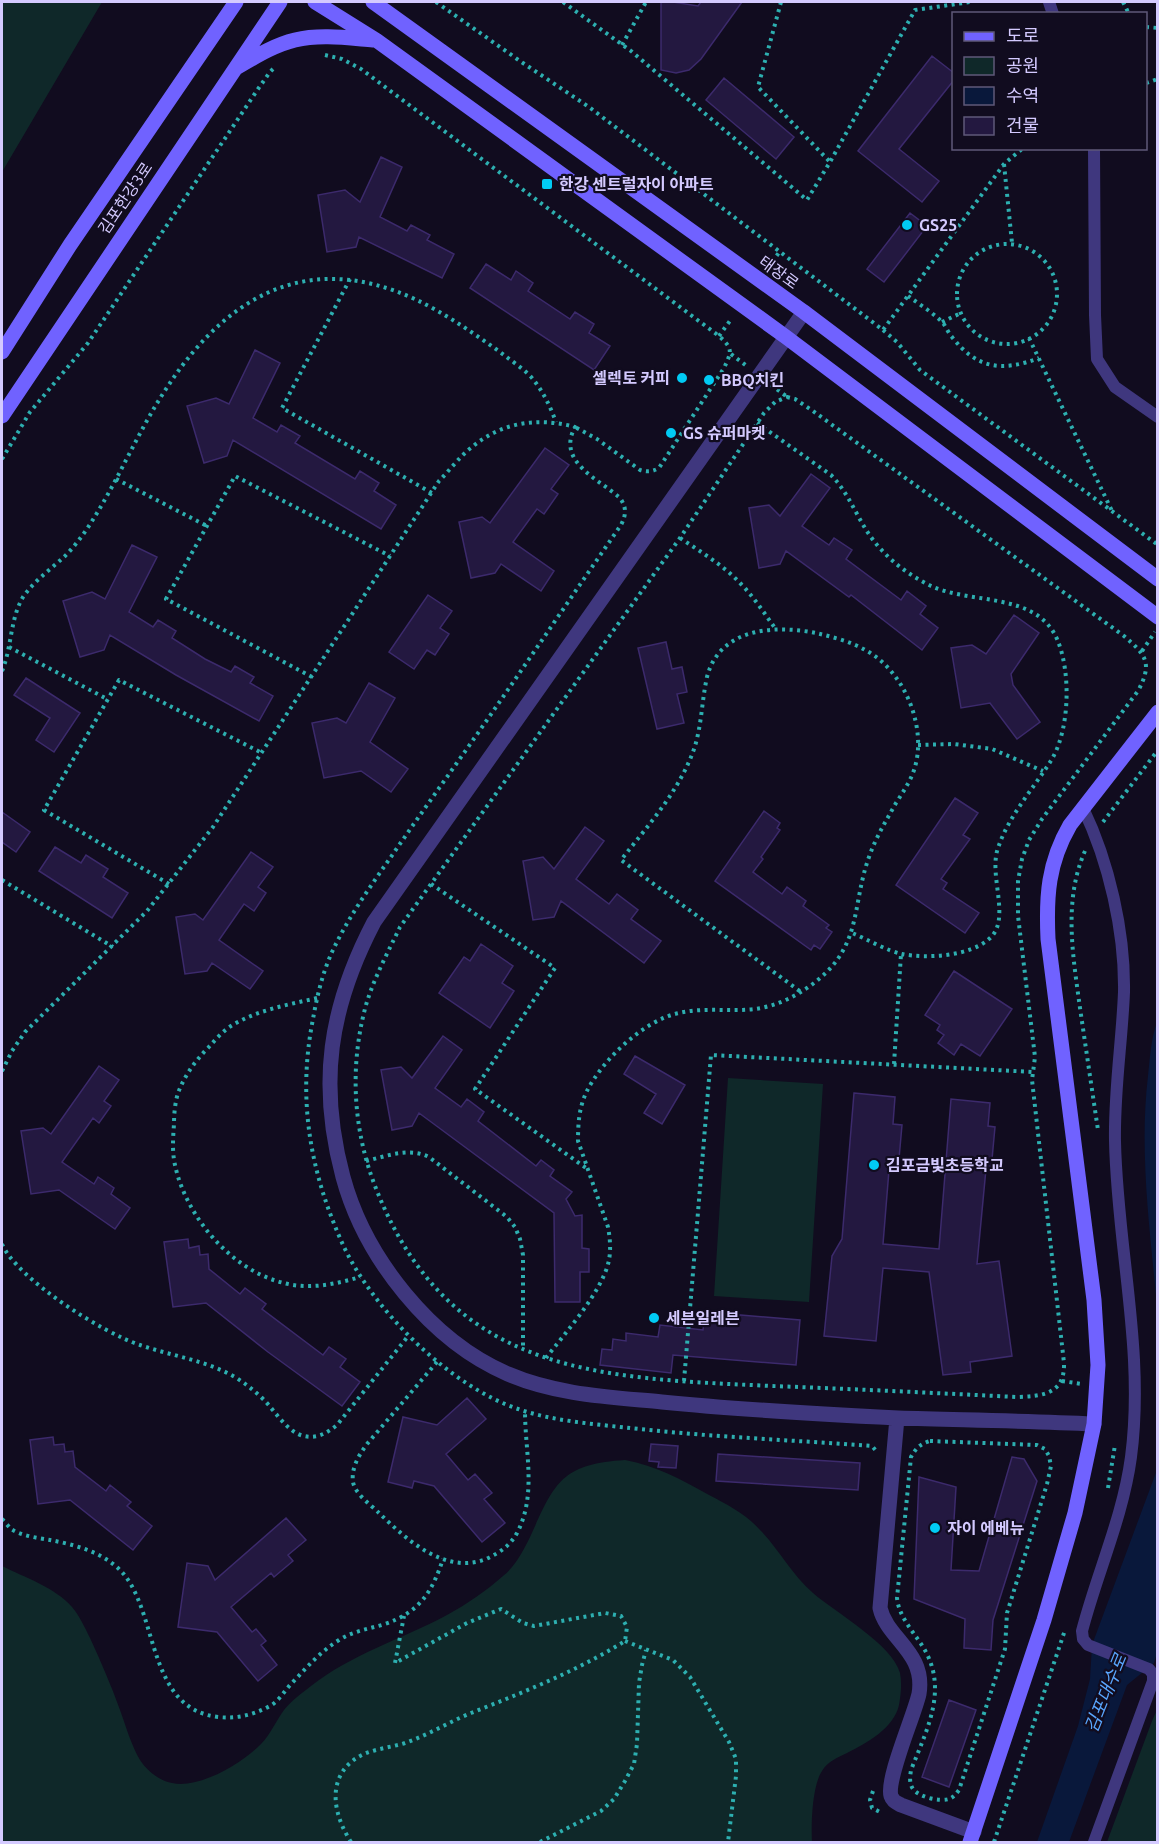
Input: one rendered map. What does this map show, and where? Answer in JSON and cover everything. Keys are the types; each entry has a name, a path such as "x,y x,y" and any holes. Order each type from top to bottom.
{"street":[{"name":"김포한강3로","path":"2,352 70,245 236,2"},
{"name":"김포한강3로","path":"2,416 280,2"},
{"path":"315,2 376,40 786,337 1158,617"},
{"name":"태장로","path":"372,2 384,6 804,312 1158,579"},
{"path":"234,69 268,50 294,40 320,37 376,40"},
{"path":"804,312 374,922 351,970 333,1036 330,1074 332,1125 337,1156 347,1192 360,1225 389,1274 438,1328 462,1347 507,1374 570,1392 694,1406 897,1418 1094,1424"},
{"path":"897,1418 879,1608 881,1615 914,1660 920,1685 890,1794 893,1801 972,1837 1061,1564 1076,1513 1094,1424 1098,1365 1095,1311 1050,962 1046,910 1048,883 1062,840 1083,808 1158,712"}],"lane":[{"path":"1094,150 1097,359 1115,387 1158,417"},
{"path":"1083,808 1095,833 1104,861 1113,898 1122,960 1124,992 1115,1141 1132,1318 1136,1394 1131,1459 1125,1489 1113,1538 1082,1631 1083,1639 1088,1645 1149,1669 1153,1674 1153,1682 1094,1842"}],"path":[{"path":"436,2 589,107 883,330 897,342 920,370 1158,545"},
{"path":"562,2 622,45 807,200 915,10 970,2"},
{"path":"622,45 646,2"},
{"path":"781,2 758,87 830,162"},
{"path":"2,1071 25,1032 147,911 213,827 439,481 471,447 491,434 519,424 538,421 556,422 575,427 597,439 640,470 654,471 659,468 731,354 729,345 719,336 361,69 342,59 323,55"},
{"path":"2,459 30,412 88,343 270,72 282,62"},
{"path":"883,330 1004,164 1021,150"},
{"path":"1004,164 1012,243"},
{"path":"1012,243 1028,248 1041,257 1051,270 1056,285 1056,301 1052,316 1042,329 1029,338 1013,344 996,342 980,336 967,324 961,313 957,292 960,275 969,261 981,250 996,244 1012,243"},
{"path":"2,671 15,614 23,598 32,586 81,538 100,509 143,428 183,364 208,335 230,315 253,300 279,288 304,281 329,278 350,279 386,287 416,299 487,343 532,378 546,398 556,422"},
{"path":"350,279 282,408 432,493"},
{"path":"908,296 942,322 951,337 969,356 989,365 1003,367 1020,365 1039,358"},
{"path":"942,322 961,313"},
{"path":"1029,338 1113,512"},
{"path":"787,397 795,399 1114,629 1142,651 1145,659 1147,668 1138,691 1042,819 1029,840 1022,859 1018,881 1018,916 1035,1057 1032,1080 1064,1363 1062,1382 1056,1389 1046,1393 1017,1397 684,1381 574,1367 546,1358 523,1350 460,1313 424,1275 401,1242 384,1210 366,1161 357,1120 355,1086 360,1033 366,1003 400,927 681,538 757,423 775,402 787,397"},
{"path":"757,423 831,475 841,485 874,542 890,559 929,585 944,591 1004,603 1039,616 1049,625 1058,640 1063,659 1066,697 1060,740 1053,757 1008,826 998,847 994,863 1000,918 998,928 991,938 982,944 953,954 936,956 901,954 852,933"},
{"path":"575,427 570,444 576,462 620,498 626,513 486,723 372,884 332,953 317,998 309,1040 305,1084 310,1143 325,1202 360,1277 375,1297 437,1362 500,1402 525,1412 592,1424 690,1434 872,1446 878,1451 880,1460"},
{"path":"312,677 166,599 235,476 390,556"},
{"path":"116,480 207,526"},
{"path":"681,538 708,556 739,582 775,628"},
{"path":"546,1358 591,1298 609,1261 609,1227 578,1141 581,1108 587,1092 600,1071 611,1057 629,1041 663,1018 697,1010 756,1009 774,1004 801,992 832,966 843,954 852,933 861,882 870,853 915,767 918,745 916,723 903,689 883,662 868,651 831,636 775,628 739,637 724,647 715,659 708,675 700,727 686,770 667,801 621,860 801,992"},
{"path":"1142,651 1158,629"},
{"path":"9,646 107,699"},
{"path":"169,884 44,810 119,680 262,753"},
{"path":"918,745 954,744 992,749 1043,771"},
{"path":"2,880 112,946"},
{"path":"430,884 555,968 475,1089 587,1169"},
{"path":"894,1064 901,954"},
{"path":"317,998 273,1008 243,1019 229,1027 198,1058 186,1075 178,1095 173,1140 175,1166 198,1220 238,1262 284,1284 308,1286 336,1284 360,1277"},
{"path":"684,1381 711,1054 1033,1072"},
{"path":"366,1161 401,1153 421,1153 492,1205 515,1227 523,1255 523,1350"},
{"path":"2,1244 15,1265 34,1282 93,1323 118,1337 200,1361 234,1377 264,1400 291,1429 302,1436 315,1437 327,1433 337,1425 409,1335"},
{"path":"437,1362 367,1444 358,1457 354,1469 353,1483 360,1494 411,1541 443,1559 465,1564 478,1562 497,1554 508,1546 517,1532 529,1490 525,1412"},
{"path":"930,1441 1029,1444 1045,1449 1049,1456 1051,1466 1041,1509 1007,1613 1005,1649 959,1790 955,1796 947,1800 938,1800 917,1793 909,1779 931,1717 935,1700 935,1681 932,1665 902,1617 898,1609 897,1598 911,1457 922,1443 930,1441"},
{"path":"1106,1496 1115,1443"},
{"path":"2,1519 12,1529 29,1536 62,1542 91,1551 111,1562 126,1576 137,1596 157,1659 168,1682 183,1701 196,1710 212,1716 230,1718 252,1715 273,1704 322,1651 343,1638 404,1616 421,1603 434,1584 443,1559"},
{"path":"404,1616 395,1663 467,1623 501,1609 523,1623 534,1626 605,1613 621,1616 627,1627 625,1641"},
{"path":"994,1842 1066,1628"},
{"path":"625,1641 673,1660 690,1677 729,1742 736,1759 736,1776 728,1842"},
{"path":"351,1842 337,1815 335,1801 339,1778 349,1764 363,1754 405,1743 554,1678 625,1641"},
{"path":"540,1842 601,1811 614,1799 625,1781 634,1764 637,1744 638,1694 646,1650"},
{"path":"875,1786 870,1800 872,1808 889,1815"}],"green space":[{"path":"2,2 102,2 2,172"},
{"path":"728,1078 823,1084 809,1302 714,1296"},
{"path":"625,1460 668,1474 723,1502 743,1515 768,1539 792,1571 813,1593 875,1640 895,1662 900,1673 901,1685 896,1713 892,1721 879,1734 833,1760 822,1771 814,1795 812,1842 2,1842 2,1566 49,1589 75,1610 102,1665 134,1748 146,1768 167,1782 183,1784 195,1782 220,1773 253,1751 264,1740 290,1703 327,1675 360,1656 447,1615 497,1582 519,1557 547,1501 563,1479 587,1466"},
{"path":"1157,1710 1157,1842 1107,1842 1152,1721"}],"water":[{"path":"1157,1022 1157,1306 1146,1191 1145,1133 1150,1055"},
{"name":"김포대수로","path":"1157,1470 1157,1653 1154,1663 1127,1685 1069,1842 1037,1842 1078,1726 1090,1679 1092,1645"}],"building":[{"path":"661,2 698,6 701,2 742,2 701,59 689,70 676,73 661,70"},
{"path":"932,56 952,71 952,83 899,149 939,181 922,202 858,151"},
{"path":"724,78 794,137 776,159 706,100"},
{"path":"381,157 402,167 380,217 407,231 411,225 430,235 427,240 454,254 442,278 359,237 356,247 327,252 318,195 345,190 360,202"},
{"path":"910,213 927,226 884,282 867,269"},
{"path":"486,264 511,280 516,271 533,283 528,291 570,319 575,312 594,324 589,333 610,346 594,370 470,288"},
{"path":"255,350 280,363 253,418 277,432 281,425 300,436 295,443 355,479 360,471 379,483 374,491 396,505 381,529 233,440 227,456 204,463 187,406 216,398 229,404"},
{"path":"545,448 569,465 551,489 558,494 544,514 537,509 513,542 554,571 541,591 501,564 495,573 471,578 459,522 482,517 490,523"},
{"path":"811,474 830,488 802,526 829,545 834,538 852,550 846,559 901,600 907,591 926,606 920,614 938,628 922,650 851,595 849,597 786,551 780,564 759,568 749,508 769,505 780,516"},
{"path":"132,545 157,557 129,612 153,627 158,620 176,631 172,638 205,659 231,672 235,666 254,677 250,683 273,696 259,721 110,635 104,650 80,657 63,601 92,592 105,599"},
{"path":"428,595 452,611 440,628 449,634 435,655 427,650 414,669 389,652"},
{"path":"1014,615 1039,633 1011,674 1013,685 1040,722 1017,739 990,703 961,708 951,648 972,645 986,654"},
{"path":"666,642 672,669 682,667 687,692 677,694 684,723 657,729 638,648"},
{"path":"26,678 80,713 54,752 36,740 50,718 14,695"},
{"path":"369,683 395,698 370,742 408,769 391,792 361,771 324,778 312,723 337,718 346,723"},
{"path":"955,798 978,813 963,835 970,839 941,879 947,883 943,889 979,913 965,933 896,885"},
{"path":"764,811 780,823 777,828 780,830 753,872 782,894 787,887 806,901 803,906 829,925 826,928 832,932 820,949 814,945 811,950 715,881"},
{"path":"2,812 30,832 16,852 2,842"},
{"path":"585,827 604,841 576,879 609,904 617,894 638,910 631,919 661,941 644,963 561,901 554,917 533,920 523,861 543,857 554,869"},
{"path":"55,847 81,863 86,855 108,869 103,877 128,893 112,918 39,871"},
{"path":"251,852 273,867 258,887 266,893 254,911 244,904 219,940 263,971 250,989 212,963 207,971 185,974 176,917 195,914 203,920"},
{"path":"481,944 513,966 502,983 514,991 490,1028 439,993 464,957 470,961"},
{"path":"954,971 1012,1009 980,1056 961,1044 954,1055 938,1043 944,1035 937,1030 940,1025 925,1015"},
{"path":"443,1036 462,1050 435,1088 461,1107 467,1099 484,1112 478,1121 536,1166 541,1160 554,1170 550,1176 572,1192 566,1199 575,1216 582,1215 582,1248 589,1249 589,1272 580,1272 580,1302 555,1302 554,1213 419,1113 412,1126 392,1130 381,1070 401,1067 412,1078"},
{"path":"635,1056 685,1085 662,1124 644,1113 656,1094 624,1074"},
{"path":"99,1066 119,1080 104,1101 111,1106 99,1123 93,1118 62,1162 94,1184 98,1177 114,1188 111,1194 130,1208 115,1229 59,1190 31,1194 21,1131 43,1128 51,1134"},
{"path":"854,1093 895,1097 893,1124 902,1125 898,1170 889,1170 883,1244 939,1249 951,1099 990,1103 988,1126 995,1127 991,1170 986,1169 977,1264 999,1261 1012,1356 970,1362 971,1372 943,1375 929,1272 883,1268 876,1341 824,1336 832,1256 842,1239"},
{"path":"188,1239 189,1248 199,1246 200,1255 208,1254 209,1269 240,1294 245,1288 266,1304 262,1309 323,1355 329,1347 346,1359 340,1367 360,1382 342,1406 206,1303 173,1307 164,1242"},
{"path":"705,1312 800,1320 796,1365 673,1355 671,1373 600,1365 602,1349 612,1350 613,1339 626,1341 626,1333 658,1337 660,1325 703,1330"},
{"path":"467,1398 486,1419 446,1454 468,1480 475,1474 492,1493 484,1499 505,1523 482,1542 434,1486 414,1481 412,1488 388,1482 403,1417 437,1425"},
{"path":"53,1437 54,1445 64,1444 65,1452 73,1451 75,1467 106,1491 110,1485 131,1502 127,1506 152,1526 133,1550 70,1500 38,1504 30,1440"},
{"path":"651,1444 678,1446 676,1468 658,1467 659,1462 649,1461"},
{"path":"718,1454 860,1463 858,1490 716,1481"},
{"name":"자이 에베뉴","path":"1012,1457 1024,1459 1037,1481 993,1620 991,1650 964,1648 965,1619 914,1599 919,1477 956,1487 951,1570 979,1571"},
{"path":"286,1518 306,1540 288,1555 293,1561 274,1577 271,1573 231,1607 252,1632 256,1629 266,1641 261,1645 277,1665 258,1681 217,1632 178,1627 187,1563 208,1566 215,1580"},
{"path":"949,1700 976,1710 949,1787 922,1777"}],"place":[{"name":"한강 센트럴자이 아파트","path":"547,184"},
{"name":"GS25","path":"907,225"},
{"name":"셀렉토 커피","path":"682,378"},
{"name":"BBQ치킨","path":"709,380"},
{"name":"GS 슈퍼마켓","path":"671,433"},
{"name":"김포금빛초등학교","path":"874,1165"},
{"name":"세븐일레븐","path":"654,1318"},
{"name":"자이 에베뉴","path":"935,1528"}]}
